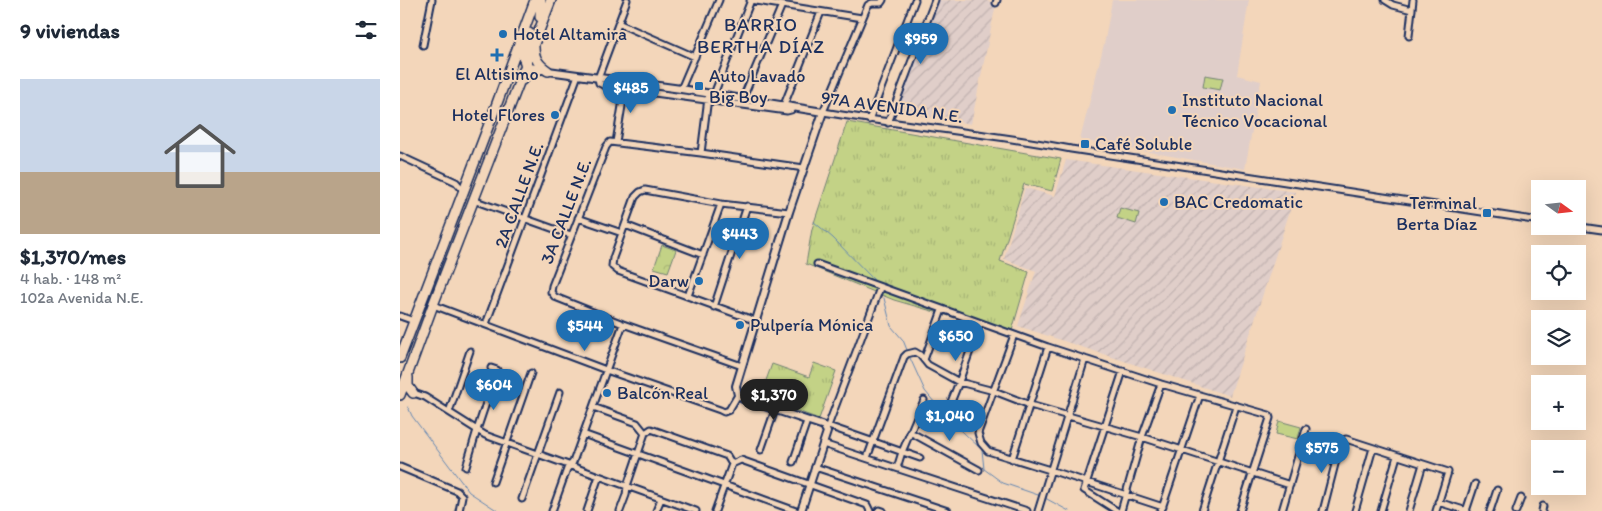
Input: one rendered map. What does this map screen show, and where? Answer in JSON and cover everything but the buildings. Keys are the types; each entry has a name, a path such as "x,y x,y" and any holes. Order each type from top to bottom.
{"highway":[{"path":"517,88 528,73 544,70 536,58 535,42 542,12 541,0"},
{"path":"401,392 551,0"},
{"path":"526,66 522,54 532,22 533,2"},
{"path":"400,358 496,106 533,2"},
{"path":"496,106 504,99 514,72 526,66"},
{"path":"411,366 408,383 413,393"}],"street":[{"path":"423,45 432,0"},
{"path":"598,78 627,0"},
{"path":"681,89 719,0"},
{"path":"701,153 710,96 751,0 862,18"},
{"path":"883,0 880,3 869,4 823,112 789,212 736,386 738,395 743,399 920,458"},
{"path":"869,120 914,0"},
{"path":"888,123 935,0"},
{"path":"1384,0 1393,5 1412,10"},
{"path":"1409,36 1413,0"},
{"path":"743,98 782,5"},
{"path":"784,105 821,12"},
{"path":"618,23 695,57"},
{"name":"97A AVENIDA N.E.","path":"526,66 598,78 625,85 681,89 710,96 743,98 888,123 1034,142 1254,178 1531,220"},
{"name":"2A CALLE N.E.","path":"486,324 578,76"},
{"path":"792,107 791,110 787,111 710,96 625,85 616,142 804,168"},
{"name":"3A CALLE N.E.","path":"616,142 610,142 606,147 551,292 555,297 623,324"},
{"path":"400,156 456,182 463,190"},
{"path":"756,321 618,271 612,266 613,258 635,197 645,190 721,204 789,212"},
{"path":"474,200 571,236"},
{"path":"688,296 721,204"},
{"path":"714,307 747,206"},
{"path":"578,218 622,233"},
{"path":"625,225 703,255"},
{"path":"1586,228 1602,230"},
{"path":"817,264 1048,347 1161,384 1266,413 1270,418 1240,511"},
{"path":"800,511 827,432 827,427 880,288"},
{"path":"433,305 724,412 731,408 738,395"},
{"path":"924,360 942,310"},
{"path":"400,316 414,321"},
{"path":"949,407 960,382 980,323"},
{"path":"552,511 567,469 574,462 623,324 742,366"},
{"path":"1014,335 978,433 988,451 1050,470 1162,509 1200,395"},
{"path":"1012,459 1048,347"},
{"path":"450,412 470,351"},
{"path":"867,458 904,357 907,354 916,352 928,365 960,382 994,391 1030,405 1290,485"},
{"path":"1038,511 1085,359"},
{"path":"466,467 476,430 497,370 491,368"},
{"path":"1122,371 1084,490 1119,511 1161,384"},
{"path":"492,482 530,373"},
{"path":"401,392 425,397 485,435 696,511"},
{"path":"522,499 560,392"},
{"path":"897,468 924,400"},
{"path":"1202,511 1236,406"},
{"path":"593,407 637,423 644,433"},
{"path":"761,450 775,410"},
{"path":"794,462 807,421"},
{"path":"620,511 626,495 626,486 644,433 651,429 726,456 732,464"},
{"path":"1282,511 1306,429"},
{"path":"910,432 979,470"},
{"path":"583,434 796,511"},
{"path":"1323,511 1341,441 1346,439 1448,472 1436,511"},
{"path":"823,444 1027,511"},
{"path":"1355,511 1373,448"},
{"path":"1380,511 1397,456"},
{"path":"715,511 732,464 741,460 867,505 870,511"},
{"path":"1409,511 1423,464"},
{"path":"400,467 457,491 462,496 459,511"},
{"path":"815,467 948,511"},
{"path":"587,511 599,476"},
{"path":"1438,502 1466,511 1475,484"},
{"path":"1490,511 1497,490"},
{"path":"1516,511 1520,498"},
{"path":"656,511 661,499"},
{"path":"878,511 883,511"}],"shaded area":[{"path":"936,0 985,0 996,4 971,124 894,111"},
{"name":"Instituto Nacional Técnico Vocacional","path":"1112,0 1249,0 1237,75 1261,81 1245,169 1080,140 1105,40"},
{"name":"Café Soluble","path":"1066,160 1296,192 1230,396 1018,326 1036,271 1004,259 1025,188 1055,196"}],"green space":[{"path":"1205,75 1223,78 1220,90 1203,87"},
{"path":"847,122 1061,159 1052,191 1024,184 1000,261 1029,272 1011,334 894,300 806,264 812,229"},
{"path":"1120,208 1139,213 1136,224 1117,218"},
{"path":"662,245 676,250 668,272 654,268"},
{"path":"814,363 836,371 819,419 760,397 772,364 809,377"},
{"path":"1279,421 1301,427 1298,439 1276,434"}],"waterway":[{"path":"814,222 833,238 876,282"},
{"path":"884,298 891,326 903,340 907,350"},
{"path":"910,358 925,391 944,414 982,450 984,469 1003,483 1041,496"},
{"path":"408,407 412,416 469,492 498,511"},
{"path":"1045,498 1069,511"}],"place":[{"name":"Hotel Altamira","path":"503,34"},
{"name":"El Altisimo","path":"497,55"},
{"name":"Auto Lavado Big Boy","path":"699,86"},
{"name":"Instituto Nacional Técnico Vocacional","path":"1172,110"},
{"name":"Hotel Flores","path":"555,115"},
{"name":"Café Soluble","path":"1085,144"},
{"name":"BAC Credomatic","path":"1164,202"},
{"name":"Terminal Berta Díaz","path":"1487,213"},
{"name":"Darw","path":"699,281"},
{"name":"Pulpería Mónica","path":"740,325"},
{"name":"Balcón Real","path":"607,393"}],"district":[{"name":"BARRIO BERTHA DÍAZ","path":"761,35"}]}
